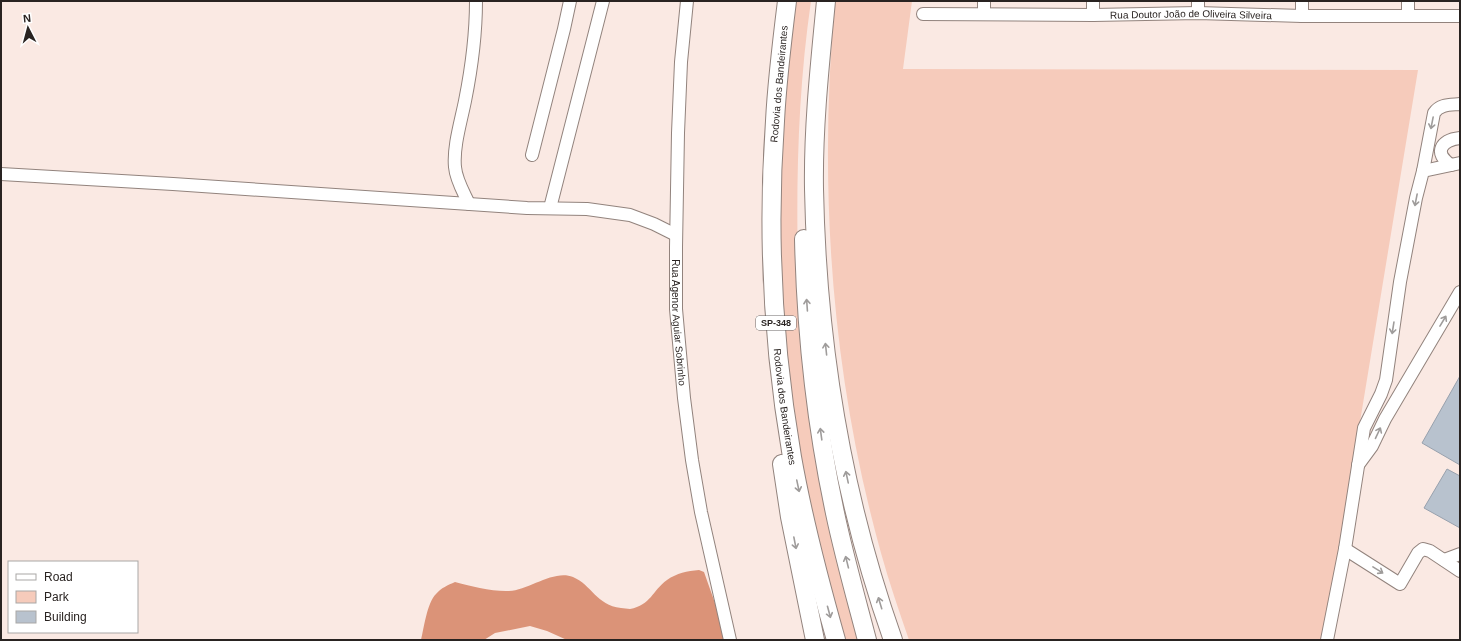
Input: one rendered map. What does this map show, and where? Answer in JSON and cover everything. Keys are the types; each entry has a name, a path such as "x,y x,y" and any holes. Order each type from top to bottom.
{"highway":[{"name":"Rodovia dos Bandeirantes","path":"787,1 775,121 772,263 776,327 786,420 792,458 816,564 836,640"},
{"name":"SP-348","path":"819,1 810,83 804,188 808,325 816,398 835,514 868,640"},
{"path":"826,1 819,83 814,188 821,307 828,370 840,447 865,551 880,603 893,640"},
{"path":"779,73 767,130 765,168 764,213 767,308 778,436 790,517 815,640"}],"street":[{"path":"469,204 456,177 454,166 476,39 476,1"},
{"path":"532,155 570,1"},
{"path":"550,208 603,1"},
{"name":"Rua Agenor Aguiar Sobrinho","path":"687,1 680,86 676,235 676,309 684,398 692,460 701,512 730,640"},
{"path":"984,1 984,14"},
{"path":"1093,1 1093,15"},
{"path":"1198,1 1198,13"},
{"path":"1302,1 1302,16"},
{"path":"1408,1 1408,16"},
{"name":"Rua Doutor João de Oliveira Silveira","path":"923,14 1093,15 1198,13 1302,16 1460,16"},
{"path":"1328,640 1345,549 1364,428 1381,394 1386,380 1400,282 1434,113 1437,109 1443,106 1460,104"},
{"path":"1456,164 1446,161 1442,154 1442,147 1444,143 1460,138"},
{"path":"1423,171 1456,164"},
{"path":"1,174 527,208 587,209 630,215 654,224 676,235"},
{"path":"1357,466 1372,446 1385,419 1460,292"},
{"path":"1345,549 1400,584 1418,553 1423,549 1430,550 1460,571"},
{"path":"1444,560 1460,554"}],"green space":[{"path":"792,1 811,1 803,68 799,136 797,203 798,271 860,640 841,640 823,572 789,397 778,212"},
{"path":"835,1 912,1 903,69 1418,70 1324,640 909,640 884,564 864,485 850,417 840,348 833,279 829,209 828,140 830,70"}],"shaded area":[{"path":"699,570 704,572 728,640 567,640 547,631 530,626 495,633 484,640 421,640 430,603 442,588 455,582 489,590 509,591 517,590 550,578 566,575 573,577 585,585 606,603 621,608 630,609 647,601 667,580 682,573"}],"building":[{"path":"1460,376 1460,465 1422,443"},
{"path":"1447,469 1460,476 1460,528 1424,508"}]}
